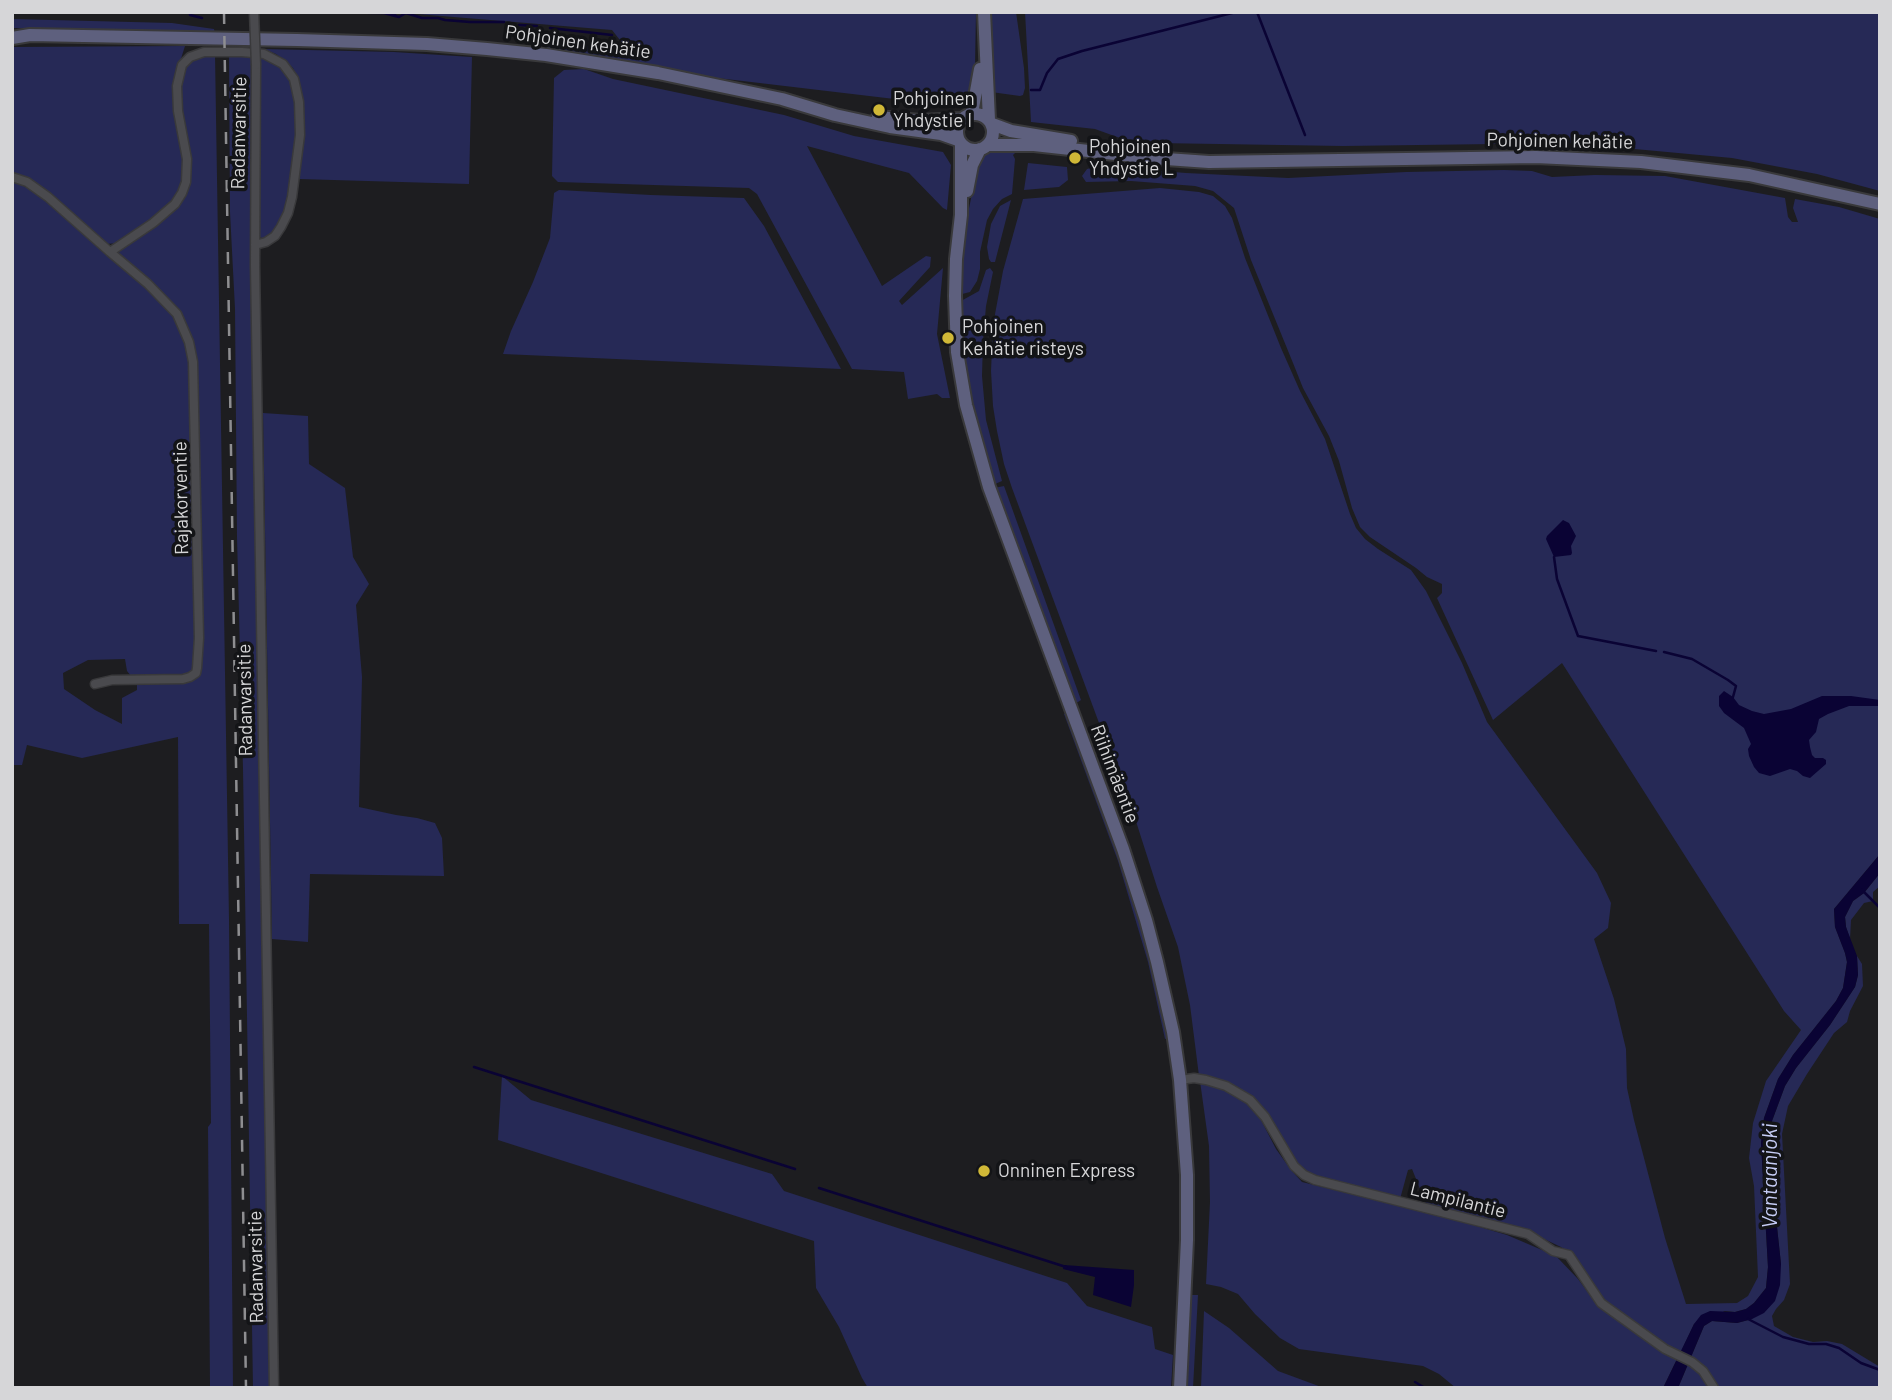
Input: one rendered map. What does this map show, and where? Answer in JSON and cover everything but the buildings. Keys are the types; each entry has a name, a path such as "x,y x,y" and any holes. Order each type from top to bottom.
{"main road":[{"path":"984,12 992,138 984,147 970,150 960,142 956,130 973,108 985,52"},
{"name":"Pohjoinen kehätie","path":"12,32 30,35 406,43 487,49 611,65 706,83 890,127 941,134 960,142"},
{"name":"Pohjoinen kehätie","path":"12,38 30,35"},
{"name":"Pohjoinen kehätie","path":"782,100 920,121 966,116"},
{"path":"966,116 981,114 990,122"},
{"name":"Pohjoinen kehätie","path":"990,122 1011,131 1117,148 1234,160 1536,157 1642,162 1749,175 1880,204"},
{"name":"Riihimäentie","path":"960,142 961,215 956,259 955,316 966,405 989,487 1123,849 1167,1003 1180,1080 1187,1175 1187,1240 1180,1388"},
{"name":"Pohjoinen kehätie","path":"984,147 1034,145 1152,158 1209,162 1234,160"},
{"name":"Riihimäentie","path":"961,215 972,165 984,147"}],"street":[{"name":"Radanvarsitie","path":"254,12 262,763 274,1388"},
{"path":"110,252 153,223 175,204 182,193 186,182 187,159 177,99 179,75 182,65 190,57 204,51 254,52 274,58 291,73 297,89 300,135 288,213 275,236 255,245"},
{"name":"Rajakorventie","path":"12,177 27,182 48,197 177,314 189,342 193,362 199,638 196,673 183,679 112,680 95,684"},
{"name":"Lampilantie","path":"1180,1080 1206,1080 1226,1086 1250,1100 1265,1117 1294,1166 1315,1180 1528,1234 1553,1251 1569,1255 1601,1303 1665,1349 1692,1362 1703,1371 1714,1388"}],"shaded area":[{"path":"393,12 976,12 975,66 968,98 945,105 709,77 557,50 547,45 548,38 627,49 612,30"},
{"path":"989,12 1016,12 1024,68 1023,95 991,92"},
{"path":"1025,12 1880,12 1880,191 1817,174 1732,158 1570,143 1343,146 1156,143 1120,138 1095,129 1031,122"},
{"path":"12,19 172,23 214,29 215,34 12,28"},
{"path":"185,46 179,65 184,182 174,202 162,213 119,243 106,244 54,198 12,175 12,47"},
{"path":"264,49 472,57 469,184 299,179 303,114 298,79 293,68 283,59"},
{"path":"229,53 251,55 250,287 253,293 271,1388 253,1388"},
{"path":"215,54 229,919 233,1388 210,1388 209,924 179,924 178,737 82,758 27,745 22,765 12,765 12,182 40,195 153,294 174,316 183,335 190,362 195,670 191,674 181,675 131,676 127,671 125,659 88,660 63,673 64,689 122,724 122,698 137,690 137,681 194,679 200,673 197,360 181,312 120,257 119,250 183,196 187,143 181,107 185,67 198,56"},
{"path":"259,55 275,60 290,76 296,95 297,134 291,196 283,221 271,236 263,239 257,235"},
{"path":"584,69 613,79 784,115 854,136 943,152 951,165 947,210 909,173 807,146 882,286 926,256 931,257 930,267 899,301 902,305 943,268 937,334 950,398 942,398 937,394 908,399 904,372 852,369 757,194 749,188 558,182 552,176 554,78 564,70"},
{"path":"1002,150 1017,151 1013,155 1015,159 1012,194 1002,199 987,220 977,281 970,292 962,294 959,292 964,233 978,164 986,154"},
{"path":"1028,163 1067,167 1068,180 1059,187 1024,190"},
{"path":"1098,166 1288,178 1504,170 1532,171 1552,177 1665,176 1785,198 1788,217 1792,222 1798,222 1793,208 1795,199 1839,207 1880,219 1880,854 1834,909 1835,927 1847,962 1843,988 1778,1079 1764,1118 1761,1143 1768,1267 1766,1288 1746,1309 1725,1311 1694,1324 1680,1354 1666,1348 1602,1302 1572,1255 1561,1247 1523,1229 1427,1206 1412,1169 1408,1170 1400,1199 1328,1181 1301,1170 1251,1098 1199,1076 1190,1005 1178,947 1124,784 1012,488 997,431 991,371 993,325 1003,271 1023,199 1160,188 1199,192 1213,196 1225,206 1232,218 1281,348 1325,439 1356,528 1378,549 1411,570 1426,591 1462,663 1487,722 1597,873 1611,903 1608,928 1594,939 1614,999 1626,1049 1627,1088 1634,1120 1665,1238 1686,1304 1737,1303 1748,1296 1758,1277 1754,1186 1749,1158 1753,1123 1766,1081 1801,1030 1784,1011 1562,663 1493,720 1437,598 1442,593 1442,584 1427,577 1360,527 1339,461 1303,388 1251,260 1234,208 1213,191 1195,186 1131,181 1086,182 1082,176 1087,169"},
{"path":"559,190 744,198 764,226 841,369 503,354 550,238 554,193"},
{"path":"1011,200 995,262 991,262 987,247 991,224 1000,206"},
{"path":"990,268 993,272 986,306 982,376 986,420 1002,481 995,484 980,442 963,361 961,301 979,291 986,270"},
{"path":"263,413 308,416 309,464 345,488 353,557 369,584 356,605 362,677 359,807 435,823 442,838 444,876 310,874 308,942 272,939"},
{"path":"1004,486 1081,700 1078,702 1075,703 994,488"},
{"path":"1064,714 1067,714 1129,883 1169,1038 1165,1039 1148,962 1118,861"},
{"path":"1880,873 1880,886 1873,892 1873,901 1864,903 1851,920 1850,939 1845,917 1853,901 1864,893"},
{"path":"1857,956 1862,964 1863,986 1847,1022 1834,1033 1788,1106 1782,1134 1790,1284 1784,1300 1772,1316 1774,1326 1793,1337 1813,1342 1842,1344 1880,1367 1880,1388 1678,1388 1704,1326 1712,1321 1737,1323 1752,1319 1781,1264 1773,1190 1772,1121 1785,1086 1796,1068 1830,1025 1855,987 1858,975"},
{"path":"502,1076 531,1100 772,1174 784,1191 1067,1283 1087,1306 1152,1327 1155,1349 1173,1355 1171,1388 868,1388 839,1327 816,1288 814,1241 498,1140"},
{"path":"1200,1081 1224,1089 1246,1103 1261,1120 1276,1149 1302,1182 1456,1220 1507,1235 1556,1256 1598,1306 1664,1353 1677,1359 1663,1388 1456,1388 1439,1374 1423,1366 1299,1349 1280,1338 1238,1294 1206,1284 1210,1202 1209,1146"},
{"path":"1190,1295 1198,1295 1193,1388 1185,1388"},
{"path":"1204,1311 1229,1328 1278,1371 1324,1388 1201,1388"}],"water":[{"path":"1563,520 1569,523 1576,536 1571,546 1572,553 1554,557 1546,539"},
{"path":"1724,691 1739,705 1764,714 1791,709 1822,696 1880,700 1880,706 1849,706 1819,719 1816,732 1809,740 1810,747 1812,755 1815,758 1823,758 1826,764 1810,778 1790,769 1770,776 1759,773 1754,767 1748,749 1751,744 1744,728 1719,706 1719,696"},
{"name":"Vantaanjoki","path":"1880,854 1880,873 1864,893 1853,901 1845,917 1857,956 1858,975 1855,987 1830,1025 1796,1068 1785,1086 1772,1121 1773,1190 1781,1264 1780,1285 1775,1301 1764,1313 1752,1319 1737,1323 1712,1321 1704,1326 1678,1388 1663,1388 1701,1315 1710,1311 1735,1312 1746,1309 1766,1288 1768,1267 1761,1143 1764,1118 1778,1079 1843,988 1847,962 1835,927 1834,909"},
{"path":"1064,1265 1134,1270 1131,1307 1093,1295 1095,1277 1063,1269"}],"waterway":[{"path":"190,12 190,15 202,18"},
{"path":"311,12 384,13 395,16 395,12"},
{"path":"1031,90 1040,90 1047,73 1058,59 1236,12"},
{"path":"1257,12 1305,135"},
{"path":"395,16 406,13 422,18 504,22"},
{"path":"519,25 537,26"},
{"path":"550,28 612,35"},
{"path":"1554,557 1557,579 1578,636 1656,651"},
{"path":"1664,652 1692,659 1728,680 1736,686 1733,697"},
{"path":"1862,890 1880,908"},
{"path":"474,1067 795,1169"},
{"path":"819,1188 1066,1267"},
{"path":"1748,1319 1783,1337 1839,1348 1861,1363 1880,1370"},
{"path":"1415,1382 1425,1388"}],"railway":[{"path":"224,12 246,1388"}],"place":[{"name":"Pohjoinen Yhdystie I","path":"879,110"},
{"name":"Pohjoinen Yhdystie L","path":"1075,158"},
{"name":"Pohjoinen Kehätie risteys","path":"948,338"},
{"name":"Onninen Express","path":"984,1171"}]}
